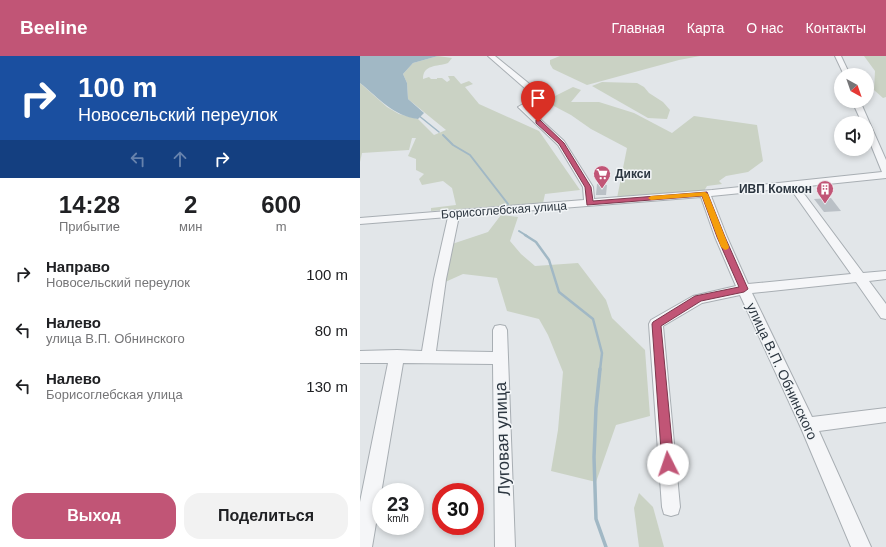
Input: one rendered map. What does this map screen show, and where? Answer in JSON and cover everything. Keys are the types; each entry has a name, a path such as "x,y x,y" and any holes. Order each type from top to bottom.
{"street":[{"path":"491,56 540,97 522,107 561,143 588,187 589,203"},
{"path":"838,56 844,68"},
{"path":"874,142 886,170"},
{"name":"Борисоглебская улица","path":"360,221 705,194 886,175"},
{"path":"793,185 886,314"},
{"name":"улица В.П. Обнинского","path":"705,194 721,237 808,425 861,547"},
{"path":"428,358 440,279 454,214"},
{"path":"671,507 656,324 698,299 744,289 886,275"},
{"name":"Луговая улица","path":"500,330 499,358 505,547"},
{"path":"362,547 397,356"},
{"path":"360,357 397,356 428,358 499,358"},
{"path":"808,425 886,415"}],"shaded area":[{"path":"438,56 452,58 448,63 428,68 425,71 423,79 429,77 431,79 442,78 447,82 450,80 448,76 454,76 461,84 469,81 473,84 465,87 479,104 539,131 580,190 545,194 543,203 431,211 431,208 456,205 452,188 443,181 422,185 419,179 424,174 416,170 416,159 408,156 416,138 412,138 409,150 362,153 360,162 360,83 387,107 399,114 418,119 434,135 446,130 408,99 407,83 403,74 413,63"},
{"path":"560,56 700,56 679,60 587,85 553,69 550,64 550,60"},
{"path":"864,56 886,56 886,97 883,98 874,90 875,71"},
{"path":"602,82 637,83 663,102 670,110 667,119 648,118 592,86"},
{"path":"573,87 581,90 571,102 599,102 634,113 672,133 694,116 757,125 763,161 748,172 726,176 719,181 722,184 707,186 704,191 617,198 627,148 591,129 571,115 550,104 551,98"},
{"path":"501,215 518,217 510,241 521,254 535,266 578,263 606,300 612,318 645,350 650,416 616,425 596,482 551,471 558,430 563,372 548,335 539,319 507,311 497,278 463,274 443,283 452,244 488,232"},
{"path":"639,493 653,507 664,547 639,547 634,508"}],"water":[{"path":"360,56 438,56 413,63 403,74 407,83 408,99 424,113 418,119 401,114 387,106 360,83"}],"building":[{"name":"Дикси","path":"597,184 607,185 606,195 596,195"},
{"name":"ИВП Комкон","path":"831,198 841,211 824,212 814,199"}],"waterway":[{"path":"418,115 439,132"},
{"path":"443,135 453,145 470,155 508,204"},
{"path":"519,231 527,236"},
{"path":"525,235 536,242 549,260 559,292 593,319 602,353 600,370"},
{"path":"600,369 596,408 594,457 596,519 606,547"}],"slow traffic":[{"path":"651,198 705,194 725,247"}],"place":[{"name":"Дикси","path":"602,189"},
{"name":"ИВП Комкон","path":"825,204"}],"route":[{"path":"538,122 561,143 588,187 589,203 705,194 721,237 744,289 698,299 656,324 668,464"}]}
